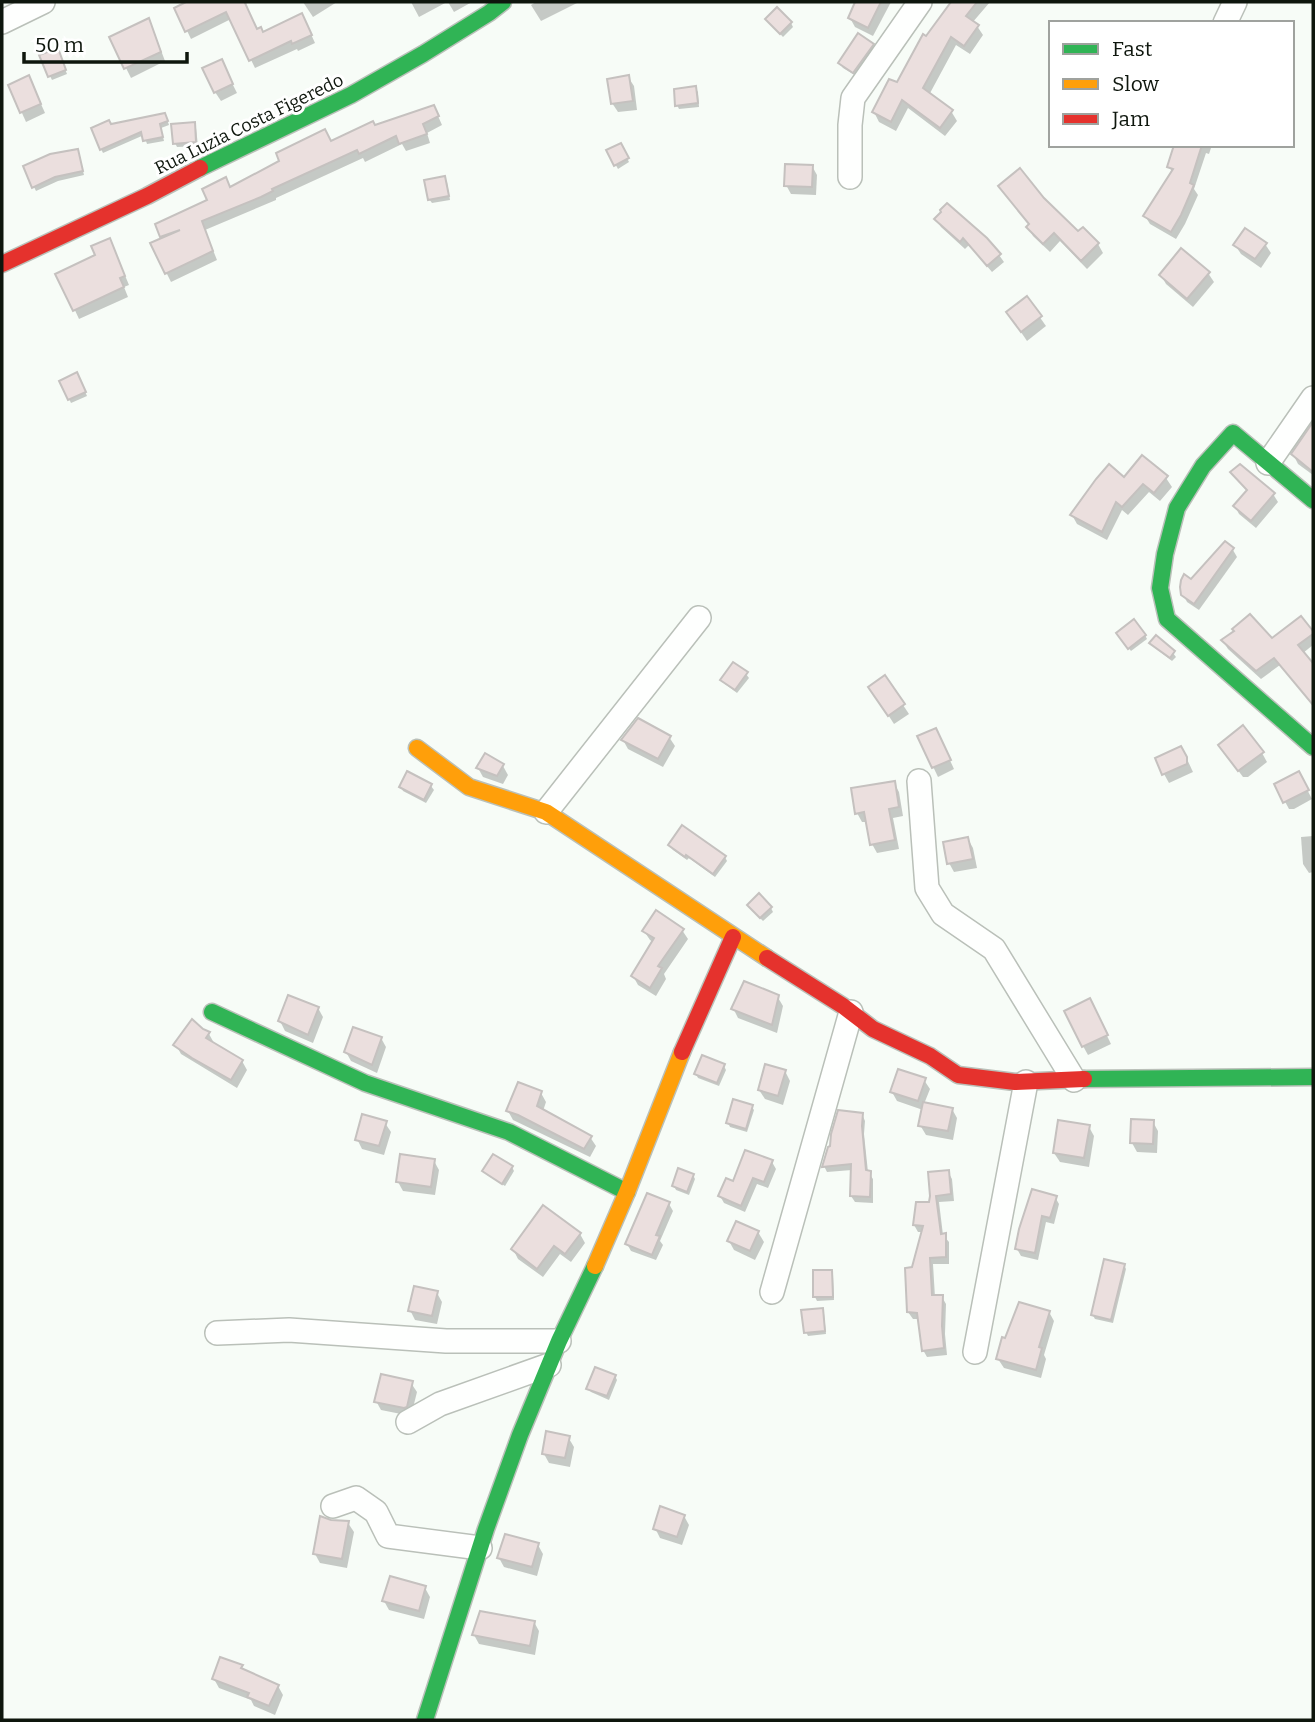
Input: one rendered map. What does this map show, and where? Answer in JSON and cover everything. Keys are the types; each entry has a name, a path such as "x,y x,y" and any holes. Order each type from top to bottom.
{"street":[{"path":"2,22 43,2"},
{"name":"Rua Luzia Costa Figeredo","path":"2,264 351,95 423,54 503,2"},
{"path":"850,177 853,98 920,2"},
{"path":"1226,21 1235,2"},
{"path":"1268,463 1313,398"},
{"path":"1313,500 1233,433 1203,466 1177,508 1160,587 1167,619 1313,747"},
{"path":"546,811 699,618"},
{"path":"417,748 469,787 546,811 873,1028 930,1056 958,1075 1015,1082 1313,1077"},
{"path":"919,781 927,888 943,914 994,949 1074,1080"},
{"path":"425,1720 480,1548 520,1436 559,1340 628,1192 680,1058 733,937"},
{"path":"212,1012 365,1083 509,1132 628,1192"},
{"path":"772,1292 850,1012"},
{"path":"975,1352 1026,1082"},
{"path":"217,1334 289,1330 446,1341 559,1340"},
{"path":"408,1422 440,1404 548,1365"},
{"path":"334,1506 356,1498 376,1512 388,1536 480,1548"}],"building":[{"path":"186,2 247,2 245,3 257,29 261,27 263,32 302,13 312,35 292,44 291,41 249,61 226,12 185,32 174,8"},
{"path":"855,2 881,2 868,28 848,18"},
{"path":"951,2 977,2 966,16 979,25 964,46 951,37 923,88 953,110 940,128 902,100 891,122 872,112 889,79 897,82 923,34 926,36"},
{"path":"777,7 792,22 780,34 765,19"},
{"path":"149,18 161,52 124,69 109,37"},
{"path":"858,33 874,44 853,73 838,63"},
{"path":"58,48 66,70 48,77 39,55"},
{"path":"222,59 233,84 214,93 202,68"},
{"path":"29,75 41,104 20,113 8,85"},
{"path":"629,75 633,101 611,104 607,79"},
{"path":"696,86 698,103 675,106 674,89"},
{"path":"434,105 439,116 423,124 427,134 399,144 396,136 359,154 357,150 272,189 273,191 261,197 202,221 213,251 165,274 150,243 180,230 160,237 155,224 207,200 202,189 226,177 230,187 279,161 276,153 325,129 331,141 373,121 375,125"},
{"path":"165,113 168,121 160,124 163,137 143,141 141,132 100,150 91,128 109,120 111,124"},
{"path":"195,122 196,142 173,144 171,124"},
{"path":"621,143 629,158 614,166 606,150"},
{"path":"1173,147 1201,147 1190,183 1194,185 1171,232 1143,216 1173,169 1167,167"},
{"path":"78,149 83,171 55,177 32,188 23,166 50,154"},
{"path":"785,164 813,165 812,187 784,186"},
{"path":"1020,168 1044,198 1078,231 1083,227 1099,243 1081,261 1054,233 1043,244 1026,227 1029,224 998,186"},
{"path":"445,176 449,196 428,200 424,180"},
{"path":"947,203 1001,254 987,266 963,238 960,242 934,219"},
{"path":"1245,228 1267,243 1255,259 1233,245"},
{"path":"110,238 125,276 120,278 124,287 73,311 55,274 95,255 91,246"},
{"path":"1181,248 1210,272 1187,299 1159,275"},
{"path":"1027,296 1042,316 1021,332 1006,312"},
{"path":"77,372 86,392 68,400 59,381"},
{"path":"1313,422 1313,472 1291,454"},
{"path":"1142,455 1168,476 1154,493 1143,484 1122,507 1116,502 1102,532 1070,515 1109,464 1124,477"},
{"path":"1240,464 1275,493 1251,521 1233,506 1247,490 1230,472"},
{"path":"1225,541 1234,548 1194,604 1181,595 1181,580 1184,574 1191,579"},
{"path":"1250,614 1272,638 1301,616 1313,631 1313,634 1298,645 1313,663 1313,705 1274,658 1256,671 1221,640"},
{"path":"1134,619 1146,635 1128,649 1116,633"},
{"path":"1156,635 1175,651 1170,658 1149,643"},
{"path":"733,662 748,672 735,690 720,680"},
{"path":"885,675 905,704 888,716 868,687"},
{"path":"638,718 671,736 658,759 621,740"},
{"path":"1243,725 1264,752 1238,771 1218,745"},
{"path":"936,728 951,760 932,768 917,736"},
{"path":"1181,746 1187,757 1187,764 1162,775 1155,758"},
{"path":"485,753 504,764 497,776 476,768"},
{"path":"407,771 432,784 424,800 399,787"},
{"path":"1299,771 1309,790 1283,803 1274,784"},
{"path":"895,781 899,807 889,809 895,840 870,845 864,812 855,814 851,788"},
{"path":"682,825 726,856 713,874 668,845"},
{"path":"968,837 973,859 947,864 943,842"},
{"path":"759,893 772,907 760,918 747,905"},
{"path":"656,910 684,929 658,966 662,968 650,988 631,976 654,938 642,931"},
{"path":"744,981 779,995 772,1025 731,1009"},
{"path":"288,995 319,1007 308,1035 278,1021"},
{"path":"1090,998 1108,1035 1082,1047 1064,1011"},
{"path":"192,1019 210,1032 206,1038 243,1060 231,1080 173,1045"},
{"path":"353,1027 382,1037 372,1065 344,1052"},
{"path":"702,1055 725,1064 717,1083 694,1074"},
{"path":"765,1064 786,1070 778,1096 758,1090"},
{"path":"898,1069 926,1078 918,1101 890,1092"},
{"path":"518,1082 542,1091 537,1106 592,1136 584,1149 506,1111"},
{"path":"733,1099 753,1105 746,1129 726,1123"},
{"path":"923,1102 953,1108 948,1131 918,1126"},
{"path":"838,1110 863,1113 866,1170 871,1171 870,1197 850,1196 851,1164 822,1167"},
{"path":"362,1114 387,1121 379,1146 355,1140"},
{"path":"1131,1119 1154,1120 1153,1144 1130,1143"},
{"path":"1058,1120 1090,1125 1084,1158 1053,1153"},
{"path":"745,1150 773,1160 764,1182 753,1178 741,1206 718,1196 726,1178 733,1181"},
{"path":"400,1154 435,1159 431,1187 396,1182"},
{"path":"493,1154 513,1166 502,1184 482,1171"},
{"path":"678,1168 694,1174 687,1192 672,1186"},
{"path":"949,1170 951,1194 936,1196 941,1234 946,1233 946,1257 930,1258 932,1295 943,1295 944,1348 922,1351 917,1313 907,1312 905,1268 912,1267 923,1226 913,1225 916,1202 929,1202 928,1172"},
{"path":"1032,1189 1057,1196 1050,1218 1042,1216 1035,1253 1015,1249"},
{"path":"647,1193 670,1202 656,1235 660,1236 652,1255 625,1244"},
{"path":"543,1205 581,1233 565,1254 554,1246 537,1269 511,1249"},
{"path":"736,1221 759,1231 750,1251 727,1241"},
{"path":"1104,1259 1125,1264 1111,1320 1091,1315"},
{"path":"813,1270 832,1270 833,1297 813,1297"},
{"path":"414,1286 438,1291 432,1316 408,1311"},
{"path":"1019,1302 1050,1311 1039,1347 1042,1348 1036,1370 996,1359 1002,1337 1005,1338"},
{"path":"823,1308 825,1331 804,1333 801,1310"},
{"path":"595,1367 616,1375 607,1396 586,1389"},
{"path":"381,1374 413,1381 407,1407 374,1402"},
{"path":"546,1431 570,1436 565,1458 542,1454"},
{"path":"660,1506 685,1515 677,1537 653,1529"},
{"path":"320,1516 349,1521 342,1559 313,1554"},
{"path":"505,1534 539,1543 532,1567 497,1558"},
{"path":"390,1576 426,1586 419,1611 382,1601"},
{"path":"480,1611 535,1621 530,1646 472,1635"},
{"path":"220,1657 243,1665 241,1668 279,1685 269,1706 247,1697 249,1693 212,1679"}],"traffic: fast":[{"path":"200,168 351,95 423,54 503,2"},
{"path":"1313,500 1233,433 1203,466 1177,508 1165,554 1160,588 1167,619 1313,747"},
{"path":"212,1012 365,1083 509,1132 627,1192"},
{"path":"1084,1079 1313,1077"},
{"path":"425,1720 486,1529 520,1435 559,1341 595,1266"}],"traffic: slow":[{"path":"417,748 469,787 546,812 767,958"},
{"path":"595,1266 682,1052"}],"traffic: jam":[{"path":"2,264 200,168"},
{"path":"682,1052 733,937"},
{"path":"767,958 843,1006 873,1029 930,1056 958,1075 1015,1082 1084,1079"}]}
